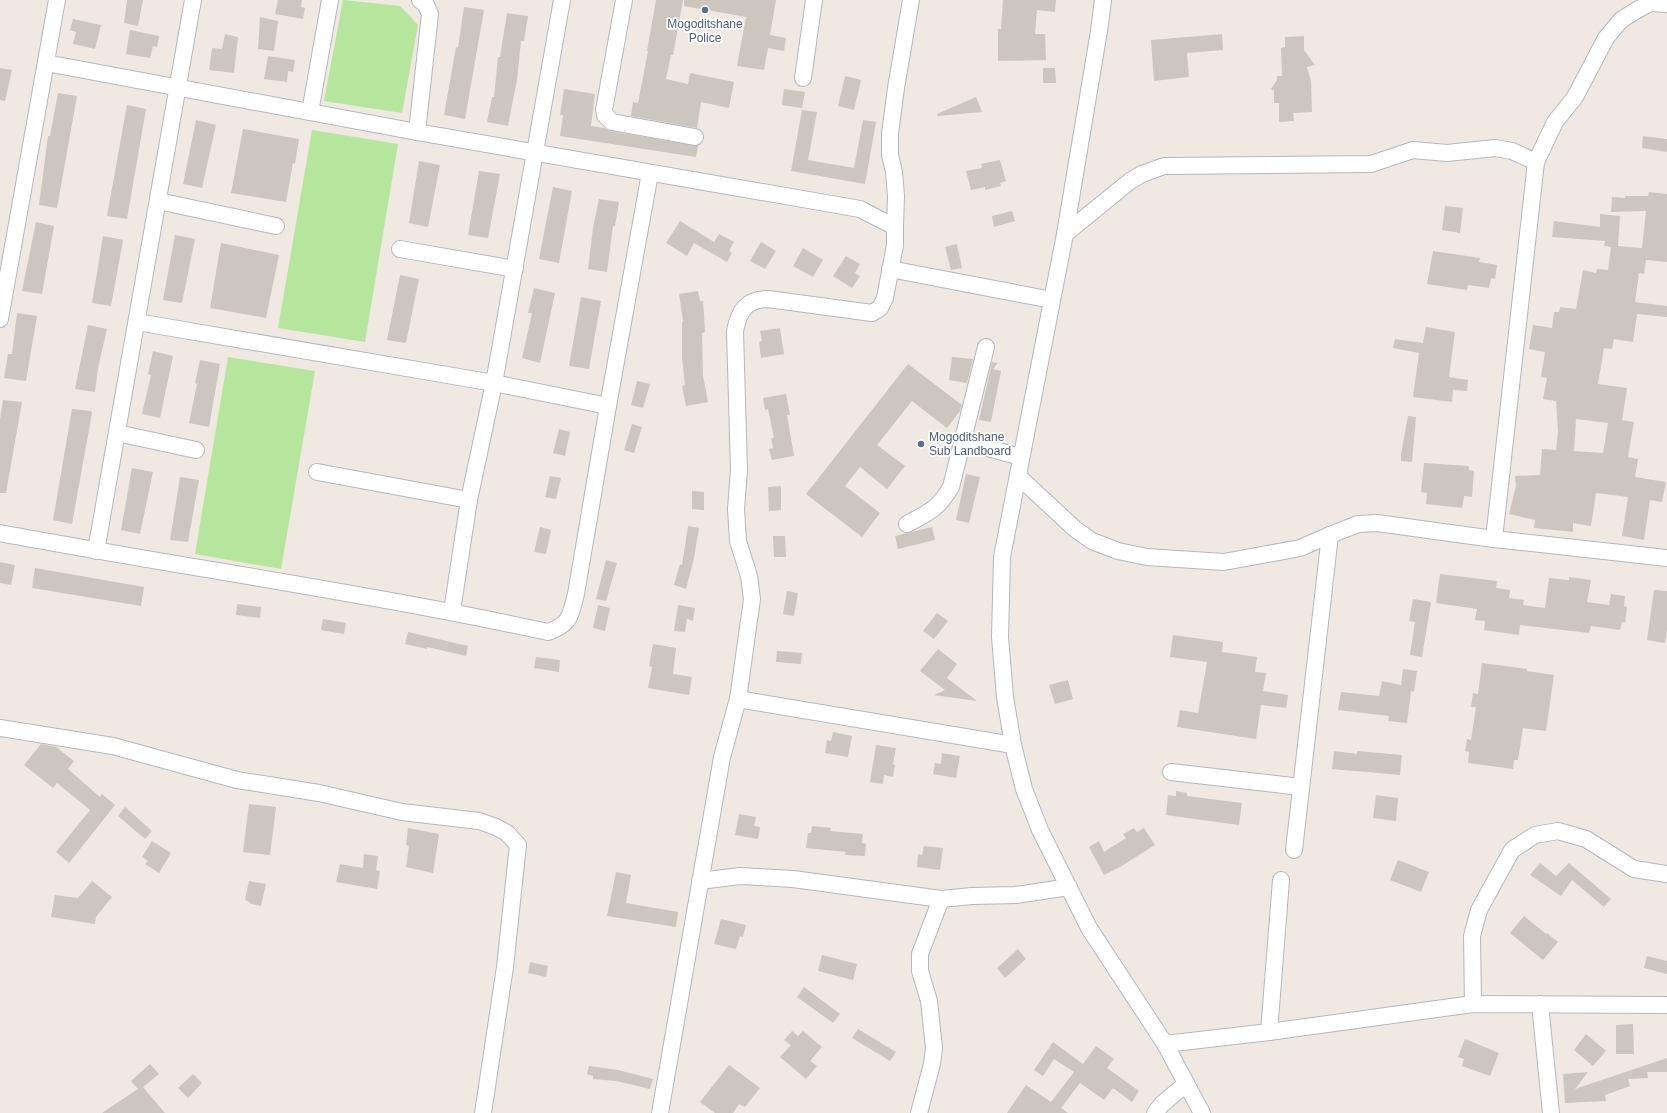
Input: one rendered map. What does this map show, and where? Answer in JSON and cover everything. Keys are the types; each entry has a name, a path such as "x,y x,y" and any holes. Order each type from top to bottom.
{"street":[{"path":"0,319 57,0"},
{"path":"96,551 193,0"},
{"path":"310,112 330,0"},
{"path":"417,132 430,14 426,5 420,0"},
{"path":"452,611 469,500 494,383 562,0"},
{"path":"624,0 604,110 606,115 612,122 695,136"},
{"path":"803,78 814,0"},
{"path":"660,1113 722,757 738,699 752,599 749,576 738,541 736,509 739,470 735,331 738,316 746,306 756,299 768,299 872,313 880,308 885,298 895,246 896,196 894,172 890,155 890,134 911,0"},
{"path":"1103,0 1065,234 1002,557 1000,637 1005,697 1013,745 1024,789 1040,830 1088,928 1165,1044 1202,1113"},
{"path":"1494,539 1536,162 1556,122 1575,97 1606,38 1621,20 1642,2 1667,4"},
{"path":"46,63 417,132 860,209 895,227"},
{"path":"1065,234 1130,181 1142,174 1164,166 1371,164 1413,150 1447,153 1495,148 1512,151 1536,162"},
{"path":"0,533 96,551 452,611 548,632 561,627 569,617 576,594 650,173"},
{"path":"158,201 276,226"},
{"path":"400,249 515,268"},
{"path":"890,269 1052,300"},
{"path":"137,322 494,383 608,406"},
{"path":"907,524 935,509 944,499 951,487 986,347"},
{"path":"117,433 196,450"},
{"path":"962,441 1021,458"},
{"path":"317,472 469,500"},
{"path":"1018,476 1075,529 1092,541 1118,551 1147,557 1224,562 1300,548 1358,524 1377,523 1494,539 1667,558"},
{"path":"1294,850 1330,535"},
{"path":"738,699 1013,745"},
{"path":"0,728 113,746 237,780 319,793 402,812 479,821 496,827 507,834 518,844 505,967 484,1113"},
{"path":"1170,772 1301,787"},
{"path":"1473,1004 1472,936 1478,910 1512,850 1535,835 1558,831 1586,839 1634,869 1667,874"},
{"path":"700,881 740,876 793,879 941,899 972,896 1016,895 1069,887"},
{"path":"1269,1032 1282,880"},
{"path":"919,1113 930,1071 934,1048 930,1001 920,971 920,954 941,899"},
{"path":"1165,1044 1269,1032 1473,1004 1667,1004"},
{"path":"1540,1004 1551,1113"},
{"path":"1155,1113 1162,1104 1186,1084"}],"green space":[{"path":"343,0 400,6 418,25 402,113 324,101"},
{"path":"312,130 398,144 365,342 278,328"},
{"path":"228,357 315,371 281,569 195,554"}],"building":[{"path":"127,0 143,0 138,26 124,23"},
{"path":"278,0 302,0 301,7 305,8 303,19 275,14"},
{"path":"656,0 683,0 673,55 671,55 666,79 688,84 690,73 734,82 729,108 701,102 697,128 631,116 633,102 638,103"},
{"path":"684,0 776,0 770,35 786,38 784,51 768,48 764,70 737,66 746,17 684,6"},
{"path":"1003,0 1056,0 1055,12 1037,10 1035,34 1045,34 1046,60 998,61 998,29 1001,29"},
{"path":"464,7 484,10 465,119 444,115 456,47 458,48"},
{"path":"507,13 528,16 524,41 521,41 517,80 508,126 487,122 492,97 494,97 498,57 500,57"},
{"path":"260,17 278,21 274,51 258,49"},
{"path":"73,19 101,25 95,49 73,44 76,32 70,30"},
{"path":"130,30 159,36 157,47 153,46 150,58 126,54"},
{"path":"225,34 238,37 234,73 209,70 212,48 222,49"},
{"path":"1222,34 1223,50 1187,53 1189,77 1154,81 1151,40"},
{"path":"1304,36 1304,50 1315,65 1307,67 1311,81 1312,112 1293,113 1294,121 1279,122 1279,103 1274,103 1274,91 1271,89 1277,80 1277,76 1282,76 1281,48 1285,47 1285,37"},
{"path":"268,56 295,60 293,72 288,71 287,82 264,79"},
{"path":"0,68 12,70 5,101 0,100"},
{"path":"1043,68 1055,68 1056,83 1043,83"},
{"path":"845,76 861,80 854,110 838,106"},
{"path":"564,89 595,94 591,126 604,128 610,131 698,146 696,157 560,136 563,115 560,115"},
{"path":"784,89 805,92 802,108 782,105"},
{"path":"58,93 77,96 57,208 39,205 48,136 50,136"},
{"path":"976,97 982,112 938,116 937,114"},
{"path":"127,105 146,109 127,219 107,216"},
{"path":"802,110 817,112 808,160 854,168 863,120 876,122 865,184 791,171"},
{"path":"196,120 216,125 202,188 183,184"},
{"path":"243,129 299,139 286,202 231,193"},
{"path":"1643,136 1667,139 1667,152 1642,148"},
{"path":"1000,160 1006,181 1000,183 1001,186 985,190 985,187 971,190 966,171 982,168 981,164"},
{"path":"419,161 440,165 428,227 409,223"},
{"path":"479,171 500,174 488,238 468,235"},
{"path":"553,187 572,191 559,263 539,259"},
{"path":"1649,192 1667,194 1667,262 1646,260 1644,274 1639,273 1635,302 1667,306 1667,317 1637,314 1633,342 1614,339 1612,349 1604,348 1598,384 1627,388 1622,420 1634,422 1628,457 1638,459 1635,477 1666,482 1662,502 1650,500 1644,540 1622,536 1628,497 1596,493 1591,526 1573,523 1573,532 1534,528 1535,520 1509,514 1516,486 1515,476 1540,475 1542,449 1556,450 1558,431 1556,401 1543,399 1547,378 1541,377 1545,352 1529,349 1533,325 1552,328 1554,312 1559,312 1560,307 1576,309 1583,270 1596,273 1597,269 1608,270 1611,247 1604,246 1605,241 1552,237 1554,221 1600,227 1600,214 1620,216 1618,246 1642,248 1646,211 1611,212 1612,197 1625,198 1625,196 1648,196","holes":["1576,419 1608,423 1603,453 1574,451"]},
{"path":"599,199 619,202 615,226 613,226 607,272 588,269 593,228"},
{"path":"1445,206 1463,208 1460,233 1442,230"},
{"path":"1012,211 1015,221 994,227 992,216"},
{"path":"680,221 714,242 719,234 734,242 729,251 732,253 727,262 694,243 687,256 666,243"},
{"path":"36,222 54,226 42,294 22,291"},
{"path":"175,235 195,239 182,303 163,300"},
{"path":"103,236 123,240 111,306 92,303"},
{"path":"761,242 776,251 765,269 750,261"},
{"path":"221,243 279,255 266,318 210,308"},
{"path":"957,244 962,268 951,270 945,247"},
{"path":"803,248 823,260 813,277 793,266"},
{"path":"1433,251 1480,258 1479,262 1497,265 1495,279 1491,278 1489,288 1468,285 1467,290 1427,284"},
{"path":"846,256 860,264 855,273 860,276 852,288 833,276"},
{"path":"400,275 419,279 406,343 387,340"},
{"path":"534,288 555,293 540,363 522,358 532,313 528,313"},
{"path":"698,291 700,301 703,301 705,332 702,333 703,376 708,402 686,406 682,386 685,385 682,357 683,321 679,294"},
{"path":"581,297 601,301 589,369 569,366"},
{"path":"17,313 37,316 26,381 4,378 8,354 12,354"},
{"path":"88,325 107,329 98,368 95,392 75,389"},
{"path":"1426,327 1455,332 1449,377 1468,380 1467,391 1453,390 1452,402 1413,397 1419,353 1393,348 1395,339 1423,343"},
{"path":"780,328 784,354 761,358 759,342 762,341 760,331"},
{"path":"153,351 173,356 160,418 142,414 151,375 148,374"},
{"path":"952,357 973,359 967,383 949,380"},
{"path":"200,360 220,364 209,427 189,423"},
{"path":"992,362 998,363 993,369 1001,371 991,422 979,420"},
{"path":"908,364 962,405 960,411 947,428 912,401 877,445 905,466 887,489 860,467 845,486 880,513 862,537 806,494"},
{"path":"637,381 650,384 643,408 631,405"},
{"path":"786,394 790,415 787,415 794,456 772,460 769,449 773,448 771,438 774,438 768,409 765,410 763,398"},
{"path":"3,400 22,402 6,493 0,493 0,419"},
{"path":"72,409 91,411 92,413 72,524 53,520"},
{"path":"1408,416 1416,417 1412,462 1401,461"},
{"path":"632,424 642,427 634,453 624,450"},
{"path":"559,429 570,432 565,456 553,453"},
{"path":"1424,463 1469,466 1469,470 1474,471 1472,497 1464,496 1462,508 1426,504 1427,493 1421,492"},
{"path":"132,468 153,472 140,534 121,530"},
{"path":"966,474 980,477 969,523 956,520"},
{"path":"550,476 561,478 556,499 545,497"},
{"path":"180,477 199,480 188,542 170,540"},
{"path":"781,486 781,510 769,511 768,487"},
{"path":"692,491 704,492 704,510 692,509"},
{"path":"688,526 699,528 694,558 686,589 674,585 680,564 682,565"},
{"path":"540,527 551,530 546,554 534,552"},
{"path":"932,527 935,540 898,549 895,536"},
{"path":"773,536 785,536 786,557 774,557"},
{"path":"606,560 617,563 606,601 596,599"},
{"path":"0,562 15,565 11,585 0,583"},
{"path":"35,568 144,587 141,606 32,588"},
{"path":"1440,574 1497,581 1496,588 1510,590 1509,598 1524,600 1523,605 1545,608 1549,578 1569,580 1569,577 1591,580 1587,602 1609,605 1611,594 1625,596 1624,606 1627,607 1625,623 1622,622 1620,630 1591,626 1589,633 1520,625 1519,635 1484,630 1485,621 1475,620 1477,609 1436,603"},
{"path":"1654,590 1667,591 1667,629 1665,643 1647,640"},
{"path":"787,591 798,593 794,616 783,614"},
{"path":"1413,599 1431,602 1422,657 1410,655 1415,622 1409,621"},
{"path":"237,604 261,607 260,618 236,615"},
{"path":"598,605 610,608 605,631 593,628"},
{"path":"678,605 695,608 693,621 687,619 685,632 674,631"},
{"path":"937,613 948,621 934,639 923,631"},
{"path":"323,619 346,623 344,634 321,630"},
{"path":"408,632 468,646 466,656 427,647 427,649 405,644"},
{"path":"1173,635 1223,642 1222,652 1257,657 1255,672 1266,673 1263,691 1288,695 1286,708 1261,705 1256,739 1177,727 1180,710 1198,713 1207,662 1170,657"},
{"path":"653,644 676,648 673,674 692,677 689,695 648,688 652,667 649,666"},
{"path":"938,649 957,664 947,678 977,701 934,695 945,690 920,671"},
{"path":"777,651 802,653 801,664 776,662"},
{"path":"536,657 560,660 559,672 534,668"},
{"path":"1482,663 1527,669 1527,671 1554,675 1546,731 1523,728 1518,760 1514,760 1513,769 1468,763 1469,752 1465,751 1467,739 1471,740 1476,707 1471,707 1473,693 1478,694"},
{"path":"1403,669 1417,671 1414,692 1411,691 1407,723 1388,721 1389,716 1338,710 1341,692 1379,696 1382,681 1401,685"},
{"path":"1068,680 1073,699 1055,704 1049,685"},
{"path":"833,732 852,736 848,757 825,753 827,740 831,741"},
{"path":"41,744 56,747 74,761 68,769 100,797 102,794 115,805 69,863 56,852 90,810 57,783 53,788 24,765"},
{"path":"876,745 896,748 893,764 895,765 893,777 884,775 883,784 870,782"},
{"path":"1334,751 1357,754 1357,751 1402,755 1400,775 1332,769"},
{"path":"942,753 960,756 956,778 933,774 935,763 941,764"},
{"path":"1176,791 1187,793 1187,796 1242,803 1239,825 1166,815 1168,795 1176,796"},
{"path":"1376,795 1398,798 1396,821 1373,818"},
{"path":"249,804 276,807 270,855 243,852"},
{"path":"125,807 152,831 145,839 118,816"},
{"path":"739,814 756,817 754,826 760,827 758,839 735,835"},
{"path":"812,826 831,828 830,831 863,834 862,843 866,844 865,856 845,855 846,852 806,848 808,833 811,833"},
{"path":"408,828 439,834 433,873 406,867 409,846 406,845"},
{"path":"1134,828 1137,832 1144,828 1155,845 1120,867 1104,875 1089,847 1099,841 1104,852 1126,838 1123,834"},
{"path":"152,841 171,853 159,873 145,864 148,861 142,857"},
{"path":"924,846 943,848 940,870 917,867 918,854 922,855"},
{"path":"364,854 378,856 376,870 380,871 377,889 336,882 340,864 363,868"},
{"path":"1398,860 1429,872 1421,892 1390,880"},
{"path":"1540,863 1556,876 1569,863 1611,899 1604,907 1572,880 1561,896 1530,875"},
{"path":"616,872 631,875 626,903 678,912 676,927 607,916"},
{"path":"92,881 112,897 96,917 95,924 51,917 55,895 78,898"},
{"path":"249,881 266,884 261,906 251,904 245,900"},
{"path":"1524,916 1558,942 1543,960 1510,933"},
{"path":"721,919 746,925 743,937 740,936 736,949 714,944"},
{"path":"1018,949 1026,959 1005,978 997,968"},
{"path":"822,955 857,964 853,980 818,971"},
{"path":"1647,956 1667,961 1667,974 1644,968"},
{"path":"530,962 548,966 546,977 528,973"},
{"path":"804,987 840,1014 833,1023 797,997"},
{"path":"1633,1024 1634,1054 1616,1054 1616,1025"},
{"path":"858,1029 896,1052 890,1061 852,1038"},
{"path":"792,1031 798,1036 803,1031 822,1047 810,1061 817,1066 806,1079 780,1057 791,1045 784,1040"},
{"path":"1586,1034 1606,1051 1593,1066 1574,1050"},
{"path":"1465,1039 1499,1053 1490,1076 1462,1066 1464,1059 1458,1057"},
{"path":"1053,1042 1083,1064 1096,1046 1114,1059 1107,1068 1139,1091 1132,1102 1113,1088 1104,1100 1080,1083 1061,1108 1068,1113 1007,1113 1026,1085 1051,1102 1074,1072 1054,1059 1043,1076 1034,1070"},
{"path":"1667,1058 1667,1072 1647,1072 1648,1078 1628,1079 1630,1086 1605,1095 1606,1101 1565,1103 1563,1074 1588,1072 1575,1089"},
{"path":"150,1064 159,1074 143,1087 165,1113 102,1113 138,1089 131,1081"},
{"path":"729,1065 760,1088 745,1107 739,1104 733,1113 715,1113 700,1102"},
{"path":"589,1066 618,1070 653,1079 650,1089 616,1081 593,1079 593,1076 587,1074"},
{"path":"193,1074 202,1083 188,1098 178,1088"}],"place":[{"name":"Mogoditshane Police","path":"705,10"},
{"name":"Mogoditshane Sub Landboard","path":"921,444"}]}
